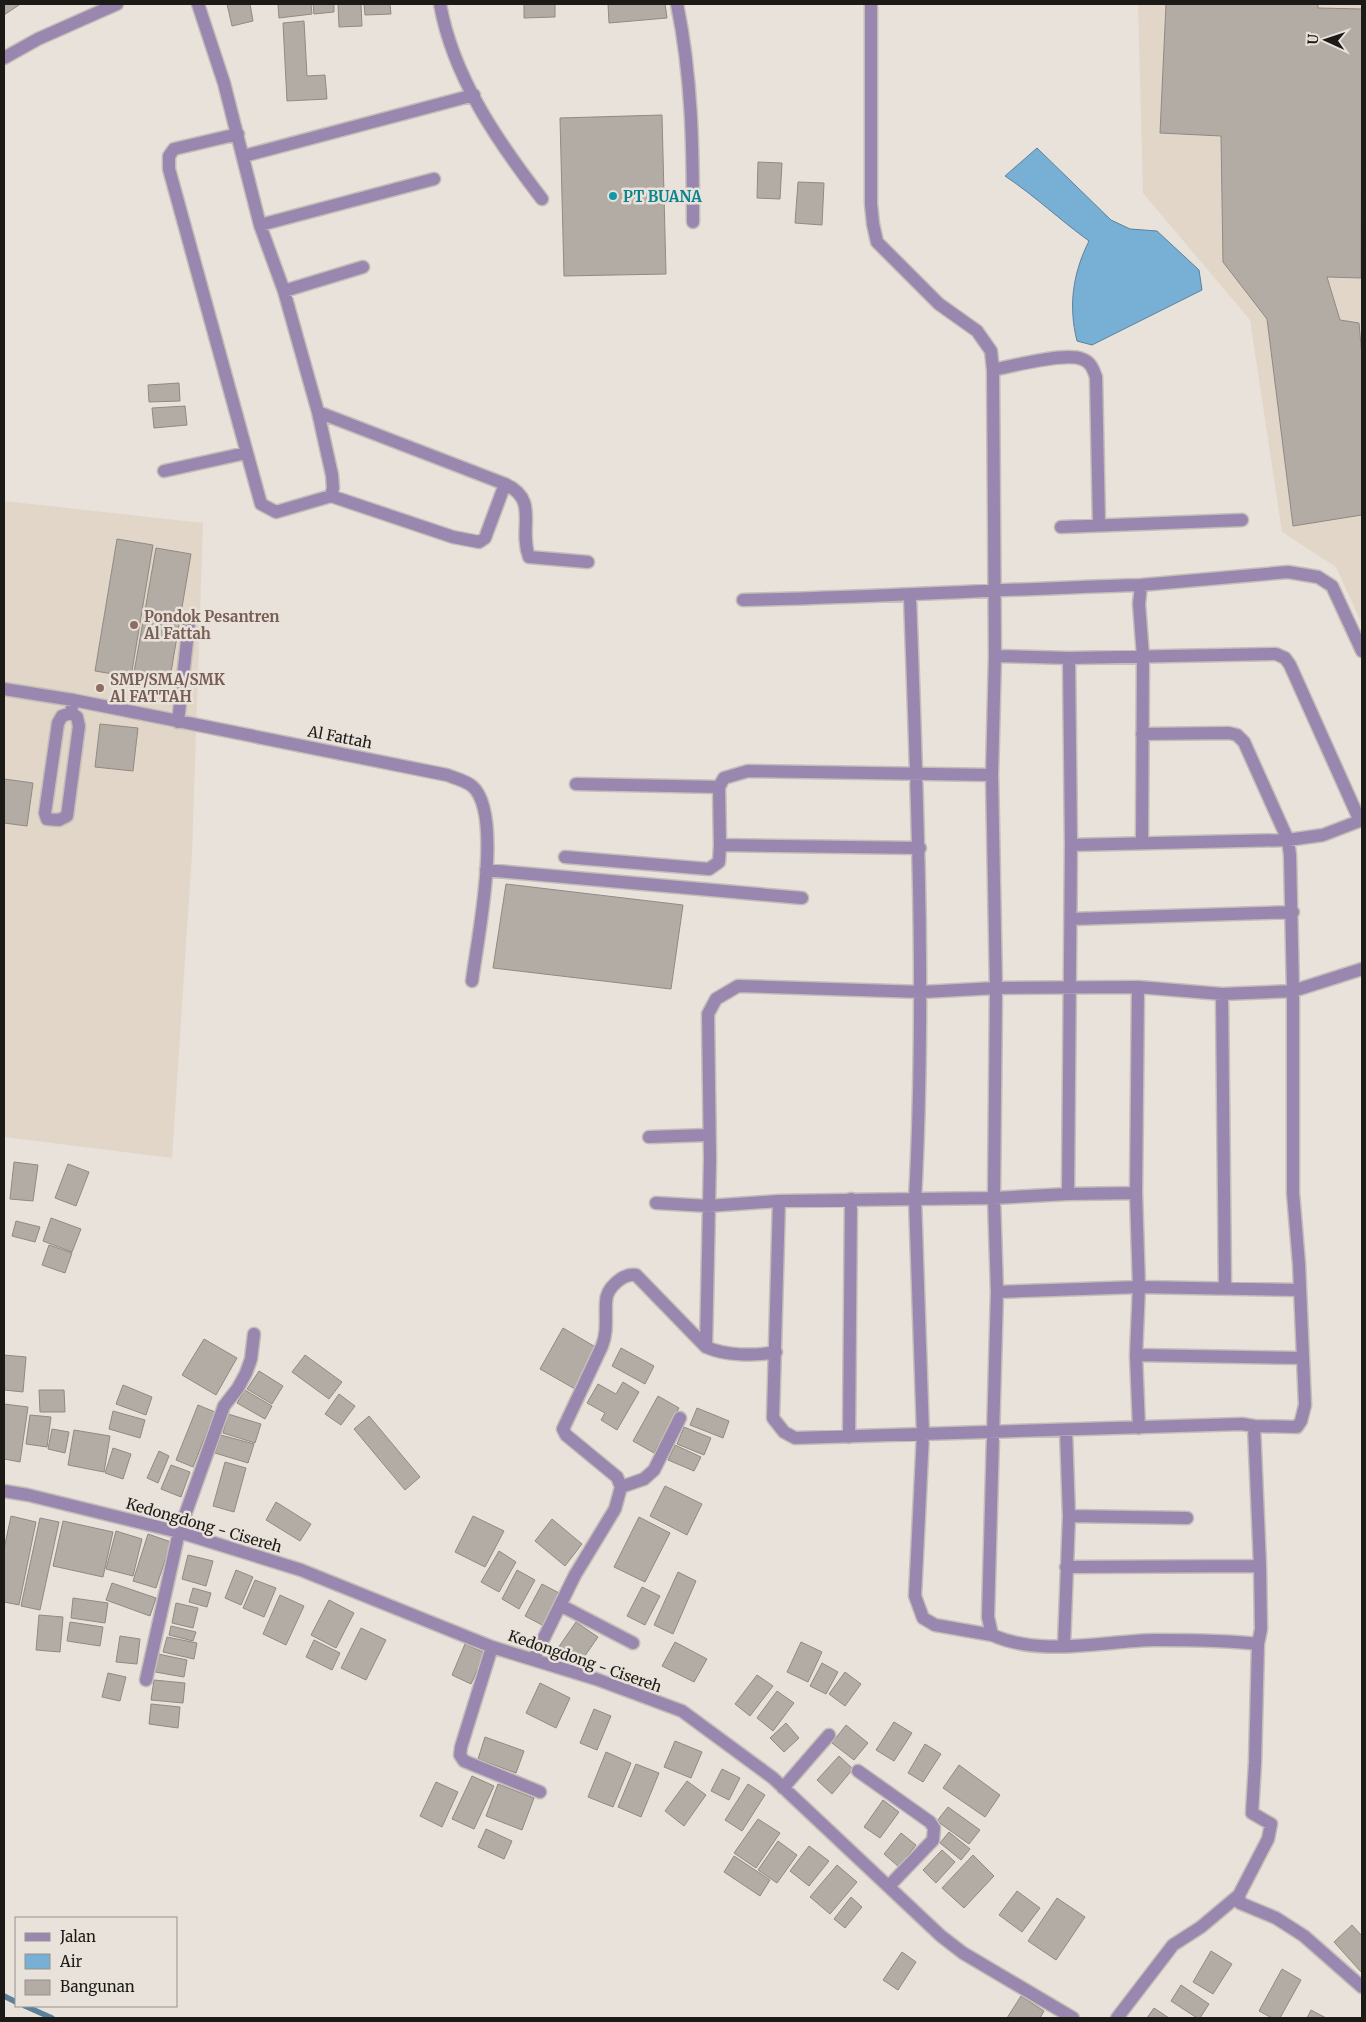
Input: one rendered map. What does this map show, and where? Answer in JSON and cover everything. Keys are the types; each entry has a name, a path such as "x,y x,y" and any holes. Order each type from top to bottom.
{"street":[{"path":"4,58 38,39 117,4"},
{"path":"198,4 219,67 238,134 260,225 284,291 318,412 332,475 333,488 331,496"},
{"path":"440,4 452,50 474,95 505,151 542,199"},
{"path":"677,4 685,43 690,95 693,222"},
{"path":"871,4 871,204 877,242 939,304 977,331 990,351 993,370 995,656 992,775 996,988 994,1198 997,1292 988,1616 992,1635"},
{"path":"244,156 474,95"},
{"path":"238,134 174,149 169,156 169,169 261,504 268,510 276,512 331,496 453,537 479,542 485,538 505,484"},
{"path":"260,225 434,179"},
{"path":"284,291 363,267"},
{"path":"993,370 1036,361 1072,358 1082,359 1092,366 1096,377 1099,524"},
{"path":"318,412 505,484 522,495 525,504 526,547 529,557 588,562"},
{"path":"164,471 246,454"},
{"path":"1062,527 1099,524 1242,520"},
{"path":"743,600 910,596 994,589 1141,585 1288,572 1318,577 1332,586 1362,652"},
{"path":"1141,585 1139,604 1143,656 1142,843"},
{"path":"910,596 920,848 922,992 915,1199 923,1434 915,1596 919,1609 923,1618 935,1625 992,1635 1005,1641 1043,1646 1154,1640 1258,1644"},
{"path":"178,722 190,623"},
{"path":"995,656 1069,658 1257,653 1276,654 1285,658 1290,665 1361,821 1323,835 1288,840 1071,845"},
{"path":"1068,1194 1071,919 1069,658"},
{"name":"Al Fattah","path":"4,689 72,707 178,722 448,775 472,786 484,805 488,837 486,870 472,981"},
{"path":"72,707 79,726 67,816 59,820 47,819 45,813 58,723 62,716 72,707"},
{"path":"779,1201 773,1418 784,1432 795,1438 1242,1424 1297,1427 1301,1421 1304,1405 1300,1290 1292,1193 1294,991 1288,840 1244,742 1237,735 1229,733 1142,734"},
{"path":"565,857 709,870 719,862 719,787 724,778 748,771 917,772 992,775"},
{"path":"576,784 719,787"},
{"path":"720,845 920,848"},
{"path":"486,870 802,898"},
{"path":"1071,919 1292,912"},
{"path":"706,1347 710,1159 708,1135 708,1014 716,999 738,986 922,992 996,988 1138,988 1222,994 1294,991 1362,969"},
{"path":"1138,988 1136,1193 1139,1287 1136,1354 1139,1428"},
{"path":"1222,994 1224,1288"},
{"path":"649,1137 708,1135"},
{"path":"656,1203 708,1206 779,1201 994,1198 1136,1193"},
{"path":"849,1437 851,1199"},
{"path":"534,1658 574,1575 615,1509 621,1487 617,1477 566,1435 563,1429 602,1346 606,1334 606,1300 609,1292 622,1277 628,1274 636,1275 706,1347 715,1351 761,1355 776,1352"},
{"path":"997,1292 1139,1287 1300,1290"},
{"path":"146,1680 179,1532 224,1406 238,1388 246,1373 251,1359 254,1334"},
{"path":"1136,1354 1302,1358"},
{"path":"621,1487 644,1479 654,1470 680,1418"},
{"path":"1117,2018 1173,1945 1201,1927 1239,1895 1268,1839 1271,1824 1252,1813 1258,1644 1261,1629 1254,1426"},
{"path":"1064,1645 1069,1516 1066,1430"},
{"name":"Kedongdong - Cisereh","path":"4,1491 28,1495 179,1532 301,1570 492,1647 534,1658 682,1711 718,1736 783,1788 941,1936 963,1952 1073,2018"},
{"path":"1069,1516 1187,1518"},
{"path":"1066,1567 1260,1566"},
{"path":"560,1606 633,1643"},
{"path":"492,1647 460,1755 464,1762 540,1792"},
{"path":"783,1788 829,1735"},
{"path":"858,1771 930,1822 934,1828 933,1840 889,1886"},
{"path":"1239,1895 1240,1903 1276,1918 1304,1936 1362,1987"}],"shaded area":[{"path":"1138,4 1362,4 1362,624 1336,567 1282,532 1250,320 1143,193"},
{"name":"SMP/SMA/SMK Al FATTAH","path":"4,501 203,523 192,853 172,1158 4,1137"}],"water":[{"path":"1037,148 1111,220 1130,229 1157,231 1199,270 1202,290 1092,345 1077,341 1073,315 1074,290 1079,265 1089,241 1005,176"}],"building":[{"path":"4,4 18,4 19,5 4,15"},
{"path":"227,4 250,4 253,21 232,26"},
{"path":"278,4 311,4 312,14 279,18"},
{"path":"313,4 334,4 334,12 314,14"},
{"path":"338,4 361,4 362,26 339,27"},
{"path":"364,4 390,4 391,14 365,15"},
{"path":"524,4 555,4 555,17 524,18"},
{"path":"608,4 665,4 667,18 609,23"},
{"path":"1166,4 1318,4 1318,8 1362,9 1361,278 1327,277 1340,320 1359,323 1362,357 1362,515 1293,526 1267,319 1223,262 1221,136 1160,133"},
{"path":"304,21 307,76 325,75 327,99 287,101 283,23"},
{"name":"PT BUANA","path":"662,115 666,274 564,276 560,118"},
{"path":"758,162 782,163 780,199 757,198"},
{"path":"798,182 824,183 822,225 795,223"},
{"path":"179,383 180,401 149,402 148,385"},
{"path":"185,406 187,425 154,428 152,408"},
{"path":"117,539 153,545 131,677 95,671"},
{"path":"156,548 191,554 169,684 133,678"},
{"path":"100,724 138,728 133,771 95,767"},
{"path":"4,779 33,783 27,826 4,823"},
{"path":"506,884 683,905 671,989 493,968"},
{"path":"14,1162 38,1165 33,1201 10,1199"},
{"path":"68,1164 89,1172 76,1206 55,1198"},
{"path":"51,1218 81,1229 72,1252 43,1241"},
{"path":"16,1221 40,1227 35,1242 12,1236"},
{"path":"49,1245 72,1253 65,1273 42,1265"},
{"path":"563,1328 599,1349 575,1389 540,1369"},
{"path":"204,1339 237,1358 216,1395 182,1375"},
{"path":"621,1348 654,1366 645,1384 612,1366"},
{"path":"4,1355 26,1357 23,1392 4,1390"},
{"path":"305,1355 342,1382 329,1399 292,1372"},
{"path":"259,1371 283,1386 272,1404 247,1389"},
{"path":"623,1382 639,1392 617,1430 601,1420 605,1413 587,1403 598,1384 616,1394"},
{"path":"123,1385 152,1397 146,1415 116,1404"},
{"path":"39,1390 64,1390 65,1412 40,1412"},
{"path":"245,1390 272,1406 265,1419 237,1403"},
{"path":"339,1394 355,1406 341,1425 325,1414"},
{"path":"658,1396 679,1408 654,1453 633,1441"},
{"path":"4,1404 28,1407 20,1462 4,1459"},
{"path":"198,1405 215,1412 193,1467 176,1460"},
{"path":"697,1408 729,1421 723,1438 690,1425"},
{"path":"113,1411 145,1420 140,1438 109,1429"},
{"path":"228,1414 261,1424 255,1443 223,1433"},
{"path":"30,1415 51,1417 47,1447 26,1444"},
{"path":"369,1416 420,1477 405,1490 354,1429"},
{"path":"684,1427 711,1438 704,1455 677,1444"},
{"path":"52,1429 69,1432 65,1453 48,1449"},
{"path":"74,1430 110,1436 104,1472 68,1465"},
{"path":"221,1435 254,1444 248,1463 215,1453"},
{"path":"675,1445 701,1457 694,1471 668,1460"},
{"path":"113,1448 131,1454 123,1479 105,1473"},
{"path":"159,1451 169,1456 158,1483 147,1478"},
{"path":"225,1462 246,1468 234,1512 213,1506"},
{"path":"171,1465 190,1472 181,1497 161,1489"},
{"path":"665,1486 702,1504 687,1535 650,1516"},
{"path":"276,1502 311,1524 300,1541 266,1520"},
{"path":"11,1516 36,1522 19,1605 4,1602 4,1549"},
{"path":"473,1516 504,1531 485,1567 455,1552"},
{"path":"639,1517 670,1533 645,1582 614,1567"},
{"path":"40,1518 59,1522 40,1610 21,1606"},
{"path":"552,1519 582,1544 565,1566 535,1541"},
{"path":"63,1521 113,1532 103,1577 53,1566"},
{"path":"116,1531 142,1539 133,1576 106,1569"},
{"path":"148,1534 171,1542 156,1588 133,1581"},
{"path":"499,1551 516,1562 499,1592 481,1582"},
{"path":"188,1555 213,1561 206,1586 182,1579"},
{"path":"236,1570 253,1577 241,1605 225,1598"},
{"path":"517,1570 535,1580 519,1609 502,1599"},
{"path":"678,1572 696,1581 673,1634 654,1625"},
{"path":"255,1580 276,1588 264,1617 243,1608"},
{"path":"112,1583 156,1598 150,1616 106,1600"},
{"path":"542,1584 561,1594 544,1626 525,1616"},
{"path":"642,1587 660,1596 645,1625 627,1616"},
{"path":"193,1588 211,1593 207,1607 189,1602"},
{"path":"280,1595 304,1606 286,1645 263,1634"},
{"path":"73,1598 108,1603 105,1623 71,1618"},
{"path":"329,1600 354,1613 336,1648 311,1635"},
{"path":"176,1603 198,1608 193,1628 172,1623"},
{"path":"39,1615 63,1617 60,1652 36,1650"},
{"path":"70,1622 103,1627 100,1646 67,1641"},
{"path":"576,1622 598,1637 580,1663 558,1648"},
{"path":"171,1626 196,1632 193,1641 169,1635"},
{"path":"361,1628 386,1640 366,1680 341,1668"},
{"path":"120,1636 140,1639 137,1664 116,1662"},
{"path":"167,1637 197,1643 194,1659 163,1652"},
{"path":"314,1640 340,1653 332,1670 306,1657"},
{"path":"675,1642 707,1659 694,1682 662,1666"},
{"path":"801,1642 822,1652 808,1682 787,1672"},
{"path":"465,1644 485,1653 471,1684 452,1675"},
{"path":"158,1654 187,1660 184,1677 155,1672"},
{"path":"822,1663 838,1672 826,1694 810,1686"},
{"path":"845,1672 861,1684 845,1706 829,1694"},
{"path":"108,1673 126,1677 120,1701 102,1697"},
{"path":"757,1675 773,1686 750,1716 735,1704"},
{"path":"154,1680 185,1683 183,1703 151,1700"},
{"path":"540,1683 570,1698 556,1728 526,1713"},
{"path":"777,1691 794,1703 773,1731 757,1718"},
{"path":"151,1704 180,1707 178,1728 149,1724"},
{"path":"594,1709 611,1716 597,1750 580,1743"},
{"path":"894,1722 912,1733 894,1761 876,1750"},
{"path":"786,1723 799,1738 784,1752 770,1738"},
{"path":"846,1725 868,1743 854,1760 832,1743"},
{"path":"485,1737 524,1751 516,1773 478,1759"},
{"path":"675,1741 702,1752 691,1778 664,1767"},
{"path":"925,1744 941,1754 923,1782 908,1773"},
{"path":"606,1752 631,1763 613,1807 588,1797"},
{"path":"839,1756 853,1769 832,1794 817,1780"},
{"path":"636,1764 659,1773 641,1817 618,1807"},
{"path":"959,1765 1000,1795 985,1817 943,1788"},
{"path":"722,1769 740,1778 729,1800 711,1791"},
{"path":"472,1776 494,1786 474,1829 452,1819"},
{"path":"687,1781 706,1795 684,1826 665,1811"},
{"path":"436,1782 458,1792 442,1827 420,1816"},
{"path":"498,1784 534,1798 522,1830 486,1816"},
{"path":"748,1784 765,1795 742,1831 725,1820"},
{"path":"883,1800 899,1812 880,1838 864,1827"},
{"path":"948,1807 980,1830 969,1844 937,1821"},
{"path":"758,1819 780,1833 756,1868 734,1853"},
{"path":"486,1829 512,1841 504,1859 478,1847"},
{"path":"949,1832 970,1849 961,1860 940,1843"},
{"path":"901,1833 916,1845 899,1867 884,1854"},
{"path":"778,1841 797,1855 777,1883 758,1870"},
{"path":"809,1846 829,1861 809,1886 790,1871"},
{"path":"942,1850 955,1862 936,1883 923,1870"},
{"path":"973,1855 994,1876 964,1908 942,1888"},
{"path":"734,1856 770,1880 760,1896 724,1872"},
{"path":"837,1865 857,1882 830,1914 810,1897"},
{"path":"1017,1891 1040,1908 1022,1932 999,1915"},
{"path":"851,1897 862,1907 845,1928 834,1919"},
{"path":"1057,1898 1085,1917 1056,1960 1028,1941"},
{"path":"1352,1925 1362,1936 1362,1973 1334,1942"},
{"path":"1211,1951 1232,1964 1213,1994 1193,1982"},
{"path":"902,1952 916,1962 898,1990 883,1980"},
{"path":"1282,1969 1301,1980 1280,2018 1272,2018 1259,2011"},
{"path":"1181,1985 1209,2004 1200,2018 1197,2018 1171,2001"},
{"path":"1021,1996 1044,2011 1040,2018 1007,2018"},
{"path":"1154,2008 1169,2018 1147,2018"},
{"path":"1311,2010 1326,2018 1307,2018"}],"waterway":[{"path":"4,1996 15,2002"},
{"path":"27,2007 52,2018"}],"place":[{"name":"PT BUANA","path":"613,196"},
{"name":"Pondok Pesantren Al Fattah","path":"134,625"},
{"name":"SMP/SMA/SMK Al FATTAH","path":"100,688"}]}
